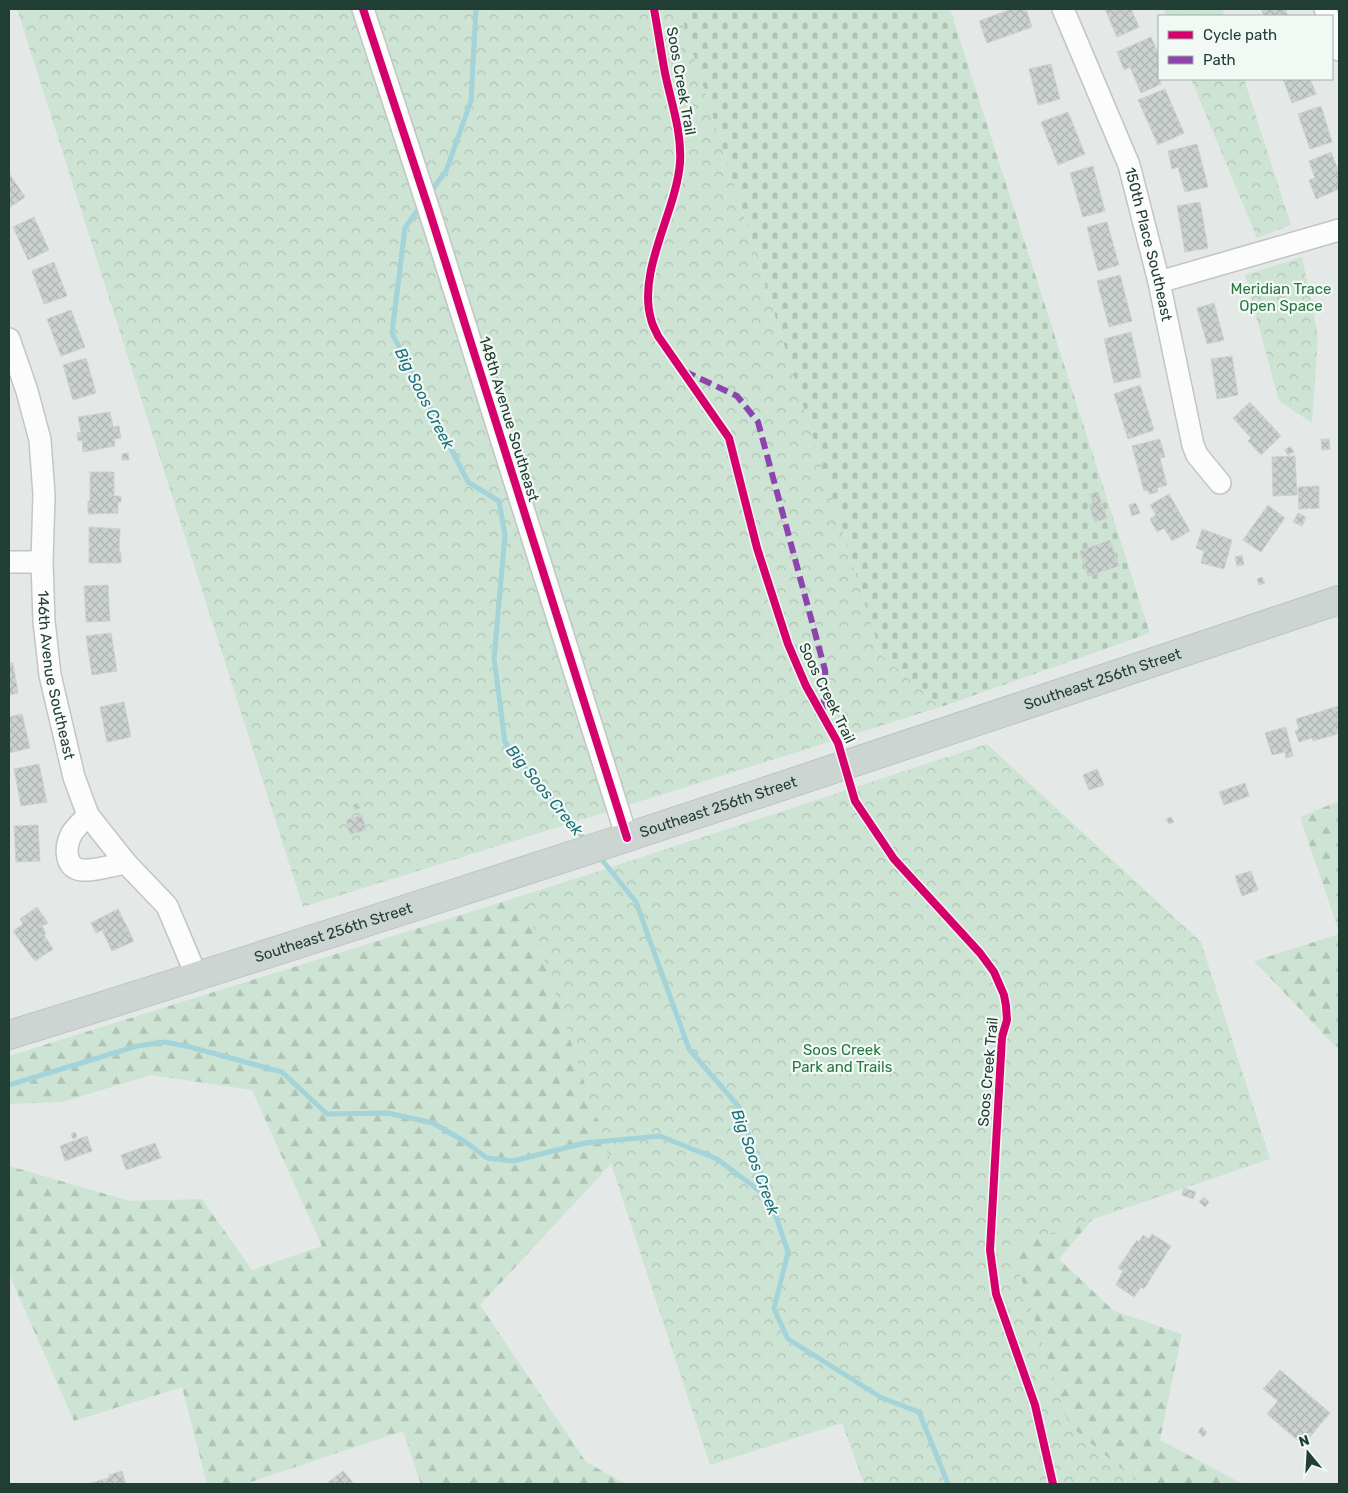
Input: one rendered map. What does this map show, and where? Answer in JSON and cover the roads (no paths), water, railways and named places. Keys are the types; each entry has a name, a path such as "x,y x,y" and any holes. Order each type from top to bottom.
{"main road":[{"name":"Southeast 256th Street","path":"9,1035 197,977 605,845 1339,600"}],"street":[{"name":"148th Avenue Southeast","path":"364,9 429,210 605,845"},
{"name":"150th Place Southeast","path":"1063,9 1130,165 1159,282 1193,444 1198,455 1220,483"},
{"path":"1333,30 1339,50"},
{"path":"1159,282 1339,230"},
{"name":"146th Avenue Southeast","path":"9,340 27,391 40,440 44,494 42,562 44,621 50,676 74,777 88,815 126,863 167,906 197,977"},
{"path":"9,562 42,562"},
{"path":"88,815 72,832 67,847 67,856 70,864 76,869 86,870 126,863"}],"waterway":[{"name":"Big Soos Creek","path":"430,193 446,171 471,101 476,9"},
{"name":"Big Soos Creek","path":"422,204 405,228 392,333 468,482 499,501 505,535 494,658 505,742 586,841"},
{"name":"Big Soos Creek","path":"598,855 636,902 689,1049 739,1107 788,1252 774,1309 788,1339 882,1398 919,1412 948,1484"},
{"path":"9,1085 137,1046 165,1042 282,1072 327,1114 388,1113 433,1123 464,1141 487,1158 513,1161 585,1143 660,1136 717,1159 768,1197"}],"park label":[{"name":"Meridian Trace Open Space","path":"1281,298"},
{"name":"Soos Creek Park and Trails","path":"842,1058"}]}
